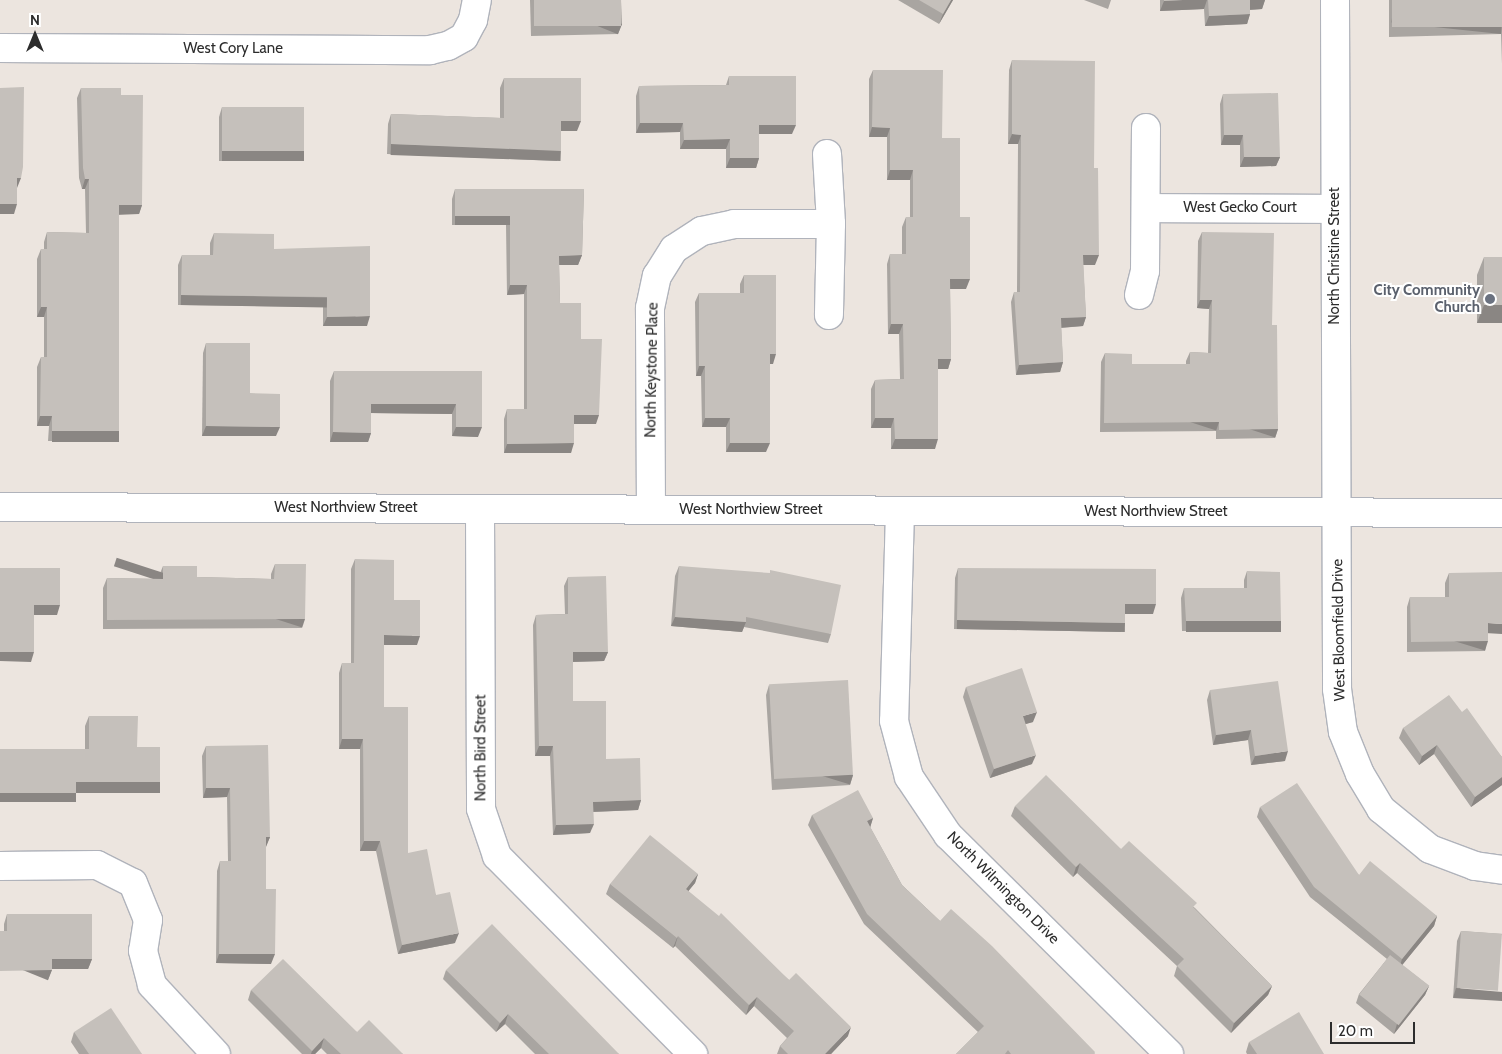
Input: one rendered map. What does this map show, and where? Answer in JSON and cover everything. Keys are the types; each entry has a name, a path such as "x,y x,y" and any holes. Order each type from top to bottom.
{"street":[{"name":"West Cory Lane","path":"0,48 430,50 448,46 464,37 473,20 477,0"},
{"name":"North Christine Street","path":"1335,0 1336,513"},
{"path":"1139,295 1145,271 1146,128"},
{"path":"827,154 831,224 829,316"},
{"name":"West Gecko Court","path":"1146,208 1335,209"},
{"name":"North Keystone Place","path":"651,510 650,308 657,276 674,249 702,231 734,224 831,224"},
{"name":"West Northview Street","path":"0,507 1502,513"},
{"name":"North Bird Street","path":"480,509 481,809 497,856 693,1054"},
{"name":"North Wilmington Drive","path":"900,511 894,722 909,776 948,835 1169,1054"},
{"name":"West Bloomfield Drive","path":"1336,513 1338,688 1343,732 1360,774 1381,809 1430,848 1474,866 1502,870"},
{"path":"0,866 97,864 133,883 148,920 143,951 152,986 216,1054"}],"building":[{"path":"534,0 621,0 621,26 534,26"},
{"path":"919,0 951,0 943,14"},
{"path":"1208,0 1250,0 1250,14 1209,16"},
{"path":"1392,0 1502,0 1502,27 1392,27"},
{"path":"1012,60 1095,61 1094,168 1098,168 1099,255 1083,255 1086,317 1061,318 1063,362 1019,365 1014,292 1020,292 1021,135 1012,134"},
{"path":"873,70 943,70 942,138 960,138 960,217 970,217 970,279 950,279 951,359 938,359 938,439 895,439 894,418 875,418 875,380 904,379 903,324 891,324 890,254 906,254 906,217 913,217 913,170 890,170 890,128 872,127"},
{"path":"729,76 796,76 796,125 759,125 759,158 730,158 730,139 684,140 683,123 640,123 639,86 729,85"},
{"path":"504,78 581,78 581,121 561,121 561,151 391,144 391,114 504,118"},
{"path":"24,87 23,167 21,178 17,178 17,204 0,204 0,88"},
{"path":"81,88 121,88 121,95 143,95 142,205 119,205 119,431 52,431 52,416 40,416 41,357 47,357 47,307 41,307 41,249 47,249 47,232 89,233 89,179 85,179 83,168"},
{"path":"1278,93 1280,157 1244,157 1243,135 1224,135 1223,94"},
{"path":"222,107 304,107 304,151 222,151"},
{"path":"455,189 584,189 582,255 559,256 560,303 581,303 581,339 602,339 599,415 574,415 574,443 507,444 507,409 527,409 527,285 510,285 510,216 455,216"},
{"path":"1202,232 1274,233 1272,325 1277,325 1278,429 1219,430 1219,422 1104,423 1105,353 1132,354 1132,364 1190,364 1190,352 1211,353 1212,300 1200,300"},
{"path":"214,233 274,234 274,249 370,246 370,316 327,317 327,297 181,295 182,255 213,255"},
{"path":"1484,257 1502,257 1502,305 1484,305"},
{"path":"744,275 776,275 776,354 770,354 770,443 730,443 730,418 705,418 705,366 699,366 699,293 744,293"},
{"path":"206,343 250,343 250,393 280,394 280,427 206,426"},
{"path":"334,371 482,371 482,427 456,427 456,404 371,404 371,433 333,432"},
{"path":"355,559 394,560 394,600 420,600 420,636 384,635 384,707 408,707 408,853 427,849 436,895 450,892 459,933 402,945 380,841 364,841 363,739 342,739 342,663 354,663"},
{"path":"275,564 306,564 305,619 107,620 107,578 163,579 163,566 197,566 197,577 274,579"},
{"path":"679,566 770,573 770,570 841,585 831,634 746,617 746,622 675,617"},
{"path":"0,568 60,568 60,605 34,605 34,652 0,652"},
{"path":"958,568 1156,569 1156,604 1125,604 1125,623 957,620"},
{"path":"1247,571 1280,572 1281,621 1186,621 1184,588 1247,588"},
{"path":"1502,572 1502,624 1488,623 1488,641 1411,642 1410,597 1449,597 1449,573"},
{"path":"606,576 608,652 573,652 573,701 606,701 606,759 640,758 641,800 593,802 594,824 556,825 553,746 539,746 536,615 568,614 568,577"},
{"path":"1022,668 1037,712 1023,716 1036,755 994,769 966,687"},
{"path":"848,680 853,775 774,779 769,684"},
{"path":"1278,681 1288,751 1255,756 1251,730 1216,735 1210,690"},
{"path":"1449,695 1462,712 1467,708 1502,757 1502,777 1475,797 1437,745 1422,756 1403,728"},
{"path":"89,716 138,716 137,747 160,747 160,782 76,782 76,793 0,793 0,749 89,749"},
{"path":"268,745 270,837 266,837 266,889 276,889 275,954 219,954 220,861 231,861 230,788 206,788 206,746"},
{"path":"1046,775 1121,849 1129,841 1197,903 1193,907 1272,986 1234,1023 1177,966 1184,959 1080,863 1076,867 1015,806"},
{"path":"1297,783 1359,875 1370,861 1437,916 1402,959 1314,887 1260,807"},
{"path":"858,790 873,818 867,821 902,885 940,921 951,909 992,946 1095,1052 1094,1054 1011,1054 1008,1050 1005,1054 956,1054 984,1026 867,914 812,815"},
{"path":"650,835 698,874 686,889 719,916 721,913 789,980 796,973 851,1027 825,1054 788,1054 780,1046 794,1031 757,997 749,1005 678,936 677,938 610,884"},
{"path":"7,914 92,914 92,959 52,959 52,970 0,971 0,931 7,931"},
{"path":"492,924 619,1054 549,1054 508,1014 500,1023 446,970"},
{"path":"1461,931 1502,934 1498,991 1457,988"},
{"path":"1390,955 1429,986 1399,1025 1359,994"},
{"path":"283,959 357,1032 369,1020 403,1054 341,1054 324,1038 312,1051 251,990"},
{"path":"111,1008 142,1054 89,1054 74,1032"},
{"path":"1299,1012 1324,1054 1257,1054 1249,1042"}],"place":[{"name":"City Community Church","path":"1490,299"}]}
